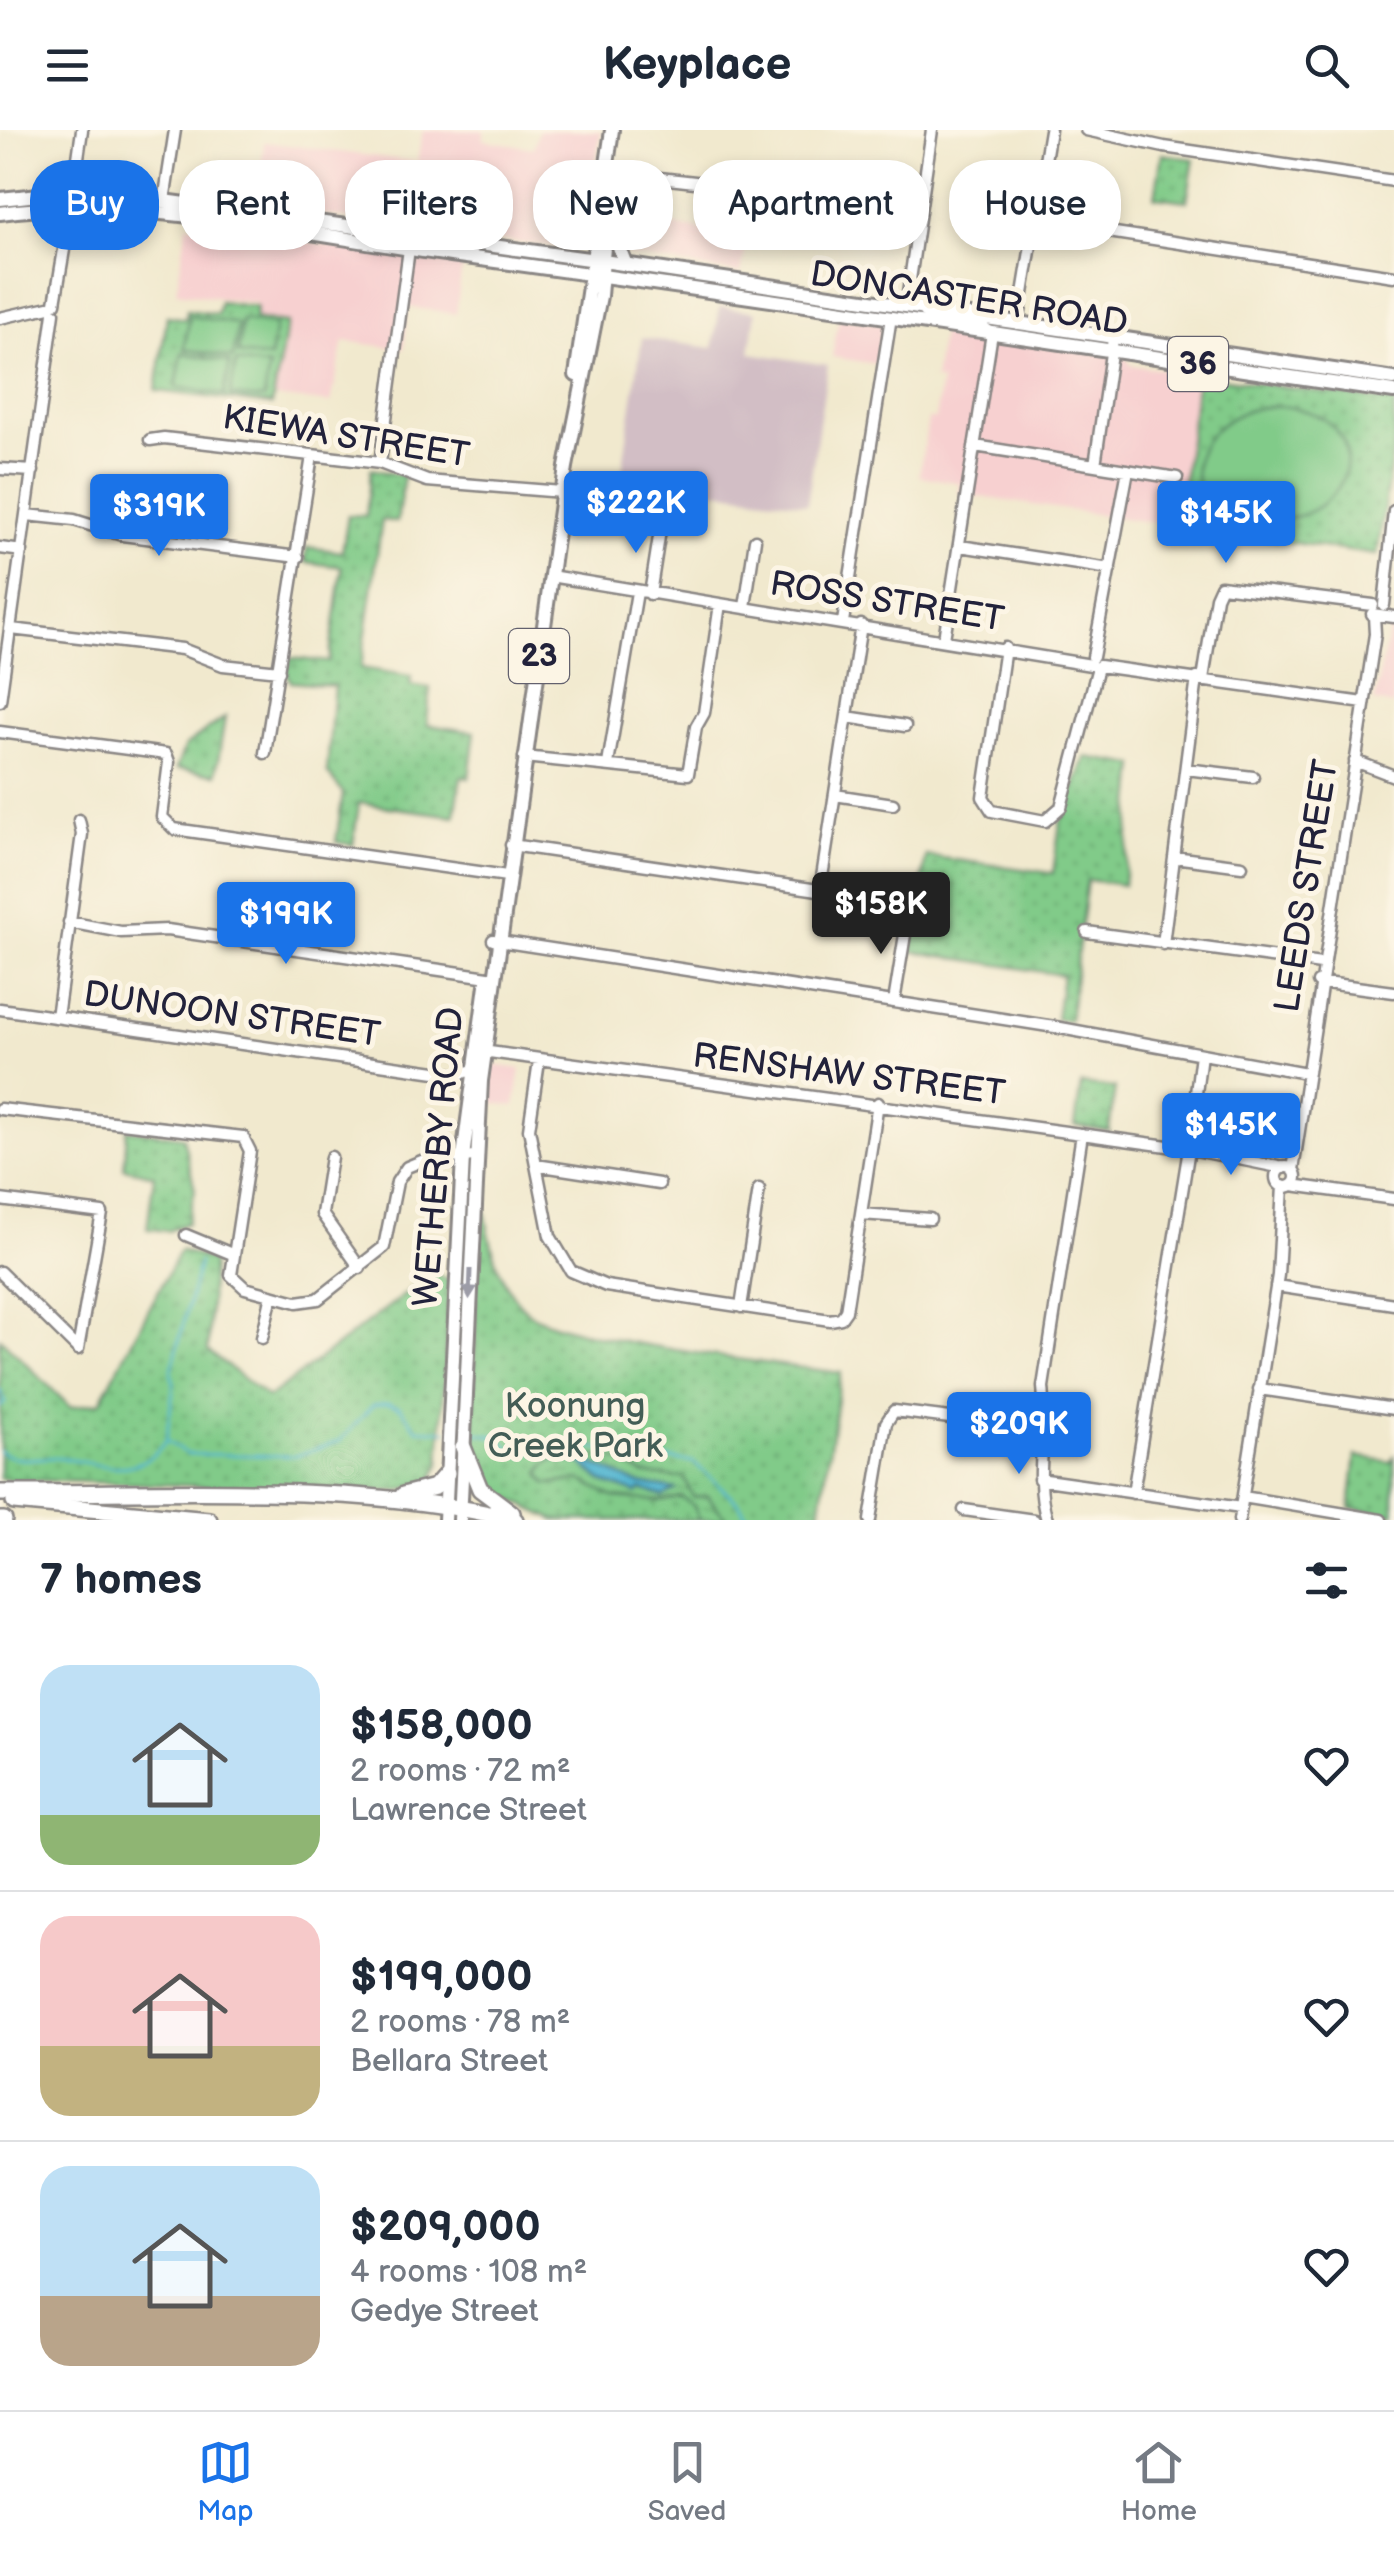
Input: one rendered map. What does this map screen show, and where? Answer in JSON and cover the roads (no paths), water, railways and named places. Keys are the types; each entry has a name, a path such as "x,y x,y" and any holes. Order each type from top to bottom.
{"highway":[{"path":"456,1446 480,1490 524,1520"},
{"path":"0,1497 359,1498 414,1493 434,1487 446,1473"},
{"path":"0,1497 209,1520"},
{"path":"359,1498 515,1520"}],"main road":[{"path":"608,160 612,130"},
{"name":"DONCASTER ROAD","path":"0,199 30,197"},
{"name":"DONCASTER ROAD","path":"159,201 179,204"},
{"name":"DONCASTER ROAD","path":"0,213 30,211"},
{"name":"DONCASTER ROAD","path":"325,230 597,267 652,282 997,334 1394,379"},
{"name":"DONCASTER ROAD","path":"430,250 472,252"},
{"path":"597,267 599,250"},
{"path":"617,250 626,264"},
{"name":"DONCASTER ROAD","path":"597,267 626,264 912,308 1394,392"},
{"name":"WETHERBY ROAD","path":"566,467 600,296 597,267"},
{"name":"WETHERBY ROAD","path":"469,1156 491,977 597,267"},
{"path":"671,272 683,279 718,285 718,292"},
{"path":"600,296 618,284 652,282"},
{"path":"766,286 770,294 829,308"},
{"name":"WETHERBY ROAD","path":"456,1446 470,1087 482,1053"},
{"name":"23","path":"453,1512 446,1473 456,1446"},
{"name":"23","path":"453,1512 456,1446"}],"street":[{"path":"78,160 82,130"},
{"path":"164,201 175,130"},
{"path":"927,160 932,130"},
{"path":"1046,160 1050,130"},
{"path":"1086,130 1164,147 1394,181"},
{"path":"1121,236 1391,274"},
{"path":"0,701 63,250"},
{"path":"380,463 409,250"},
{"path":"916,250 912,308 978,324 997,334 1020,325 1032,250"},
{"path":"0,318 53,308"},
{"path":"843,622 890,317"},
{"path":"944,639 997,334"},
{"path":"1096,465 1113,345"},
{"name":"KIEWA STREET","path":"150,440 164,438 380,463 427,481 562,496"},
{"path":"975,446 1177,478"},
{"path":"266,753 312,456"},
{"path":"0,469 33,471"},
{"path":"1004,648 984,804 992,812 1045,821 1053,818 1061,807 1091,688 1128,470"},
{"name":"LEEDS STREET","path":"1241,1508 1276,1286 1287,1177 1381,612 1394,511"},
{"path":"27,515 74,520 122,534 298,557"},
{"path":"650,594 661,524"},
{"path":"746,607 754,540"},
{"path":"960,546 1110,569"},
{"path":"0,548 22,551"},
{"name":"ROSS STREET","path":"550,580 1364,701"},
{"path":"1163,944 1200,679 1221,586 1381,612"},
{"path":"608,764 637,592"},
{"path":"524,754 688,774 696,727 704,713 720,604"},
{"path":"820,890 861,625"},
{"path":"10,629 182,650 223,665 279,671"},
{"path":"847,717 905,726"},
{"path":"0,732 166,754 169,762 162,817 174,830 507,876"},
{"path":"1355,761 1394,776"},
{"path":"1186,768 1253,777"},
{"path":"835,795 893,804"},
{"path":"55,1017 82,834 80,820"},
{"path":"511,845 900,902 906,906 894,1002"},
{"path":"1174,857 1242,866"},
{"path":"69,925 127,932 167,930 491,977"},
{"path":"1087,932 1321,964"},
{"path":"498,941 1306,1070"},
{"path":"1318,982 1394,992"},
{"name":"DUNOON STREET","path":"0,1009 456,1075 473,1070"},
{"name":"RENSHAW STREET","path":"482,1053 878,1104 1260,1162 1287,1177 1319,1187 1394,1198"},
{"path":"1132,1493 1200,1054"},
{"path":"532,1060 528,1119 550,1236 560,1257 576,1274 606,1286 830,1320 843,1316 878,1104"},
{"path":"456,1075 470,1087"},
{"path":"0,1109 223,1135 251,1144 230,1272 237,1284 272,1296 314,1301 360,1268 386,1243 403,1172 418,1162 469,1156"},
{"path":"1046,1520 1038,1479 1046,1430 1044,1382 1082,1134"},
{"path":"331,1156 322,1214 360,1268"},
{"path":"536,1165 659,1184"},
{"path":"741,1307 759,1189"},
{"path":"0,1200 102,1213 78,1349 0,1272"},
{"path":"861,1214 930,1220"},
{"path":"186,1236 198,1244 232,1254"},
{"path":"1276,1286 1394,1304"},
{"path":"262,1338 272,1296"},
{"path":"1259,1389 1394,1409"},
{"path":"870,1520 886,1423 894,1411 1046,1430"},
{"path":"1038,1479 1241,1508 1382,1520"},
{"path":"964,1510 1034,1520"}],"water":[{"path":"578,1458 637,1483 675,1489 663,1496 641,1489 637,1493 603,1482 581,1463 553,1459"}],"waterway":[{"path":"166,1440 174,1383 171,1373 199,1262"},
{"path":"0,1390 5,1403 0,1406"},
{"path":"0,1451 20,1459 54,1458 113,1467 140,1462 166,1441 187,1454 295,1456 340,1441 373,1405 388,1403 400,1407 417,1429 447,1431"},
{"path":"470,1432 499,1437 514,1453 523,1456 552,1442 693,1462 739,1503 749,1520"}],"park label":[{"name":"Koonung Creek Park","path":"575,1426"}]}
